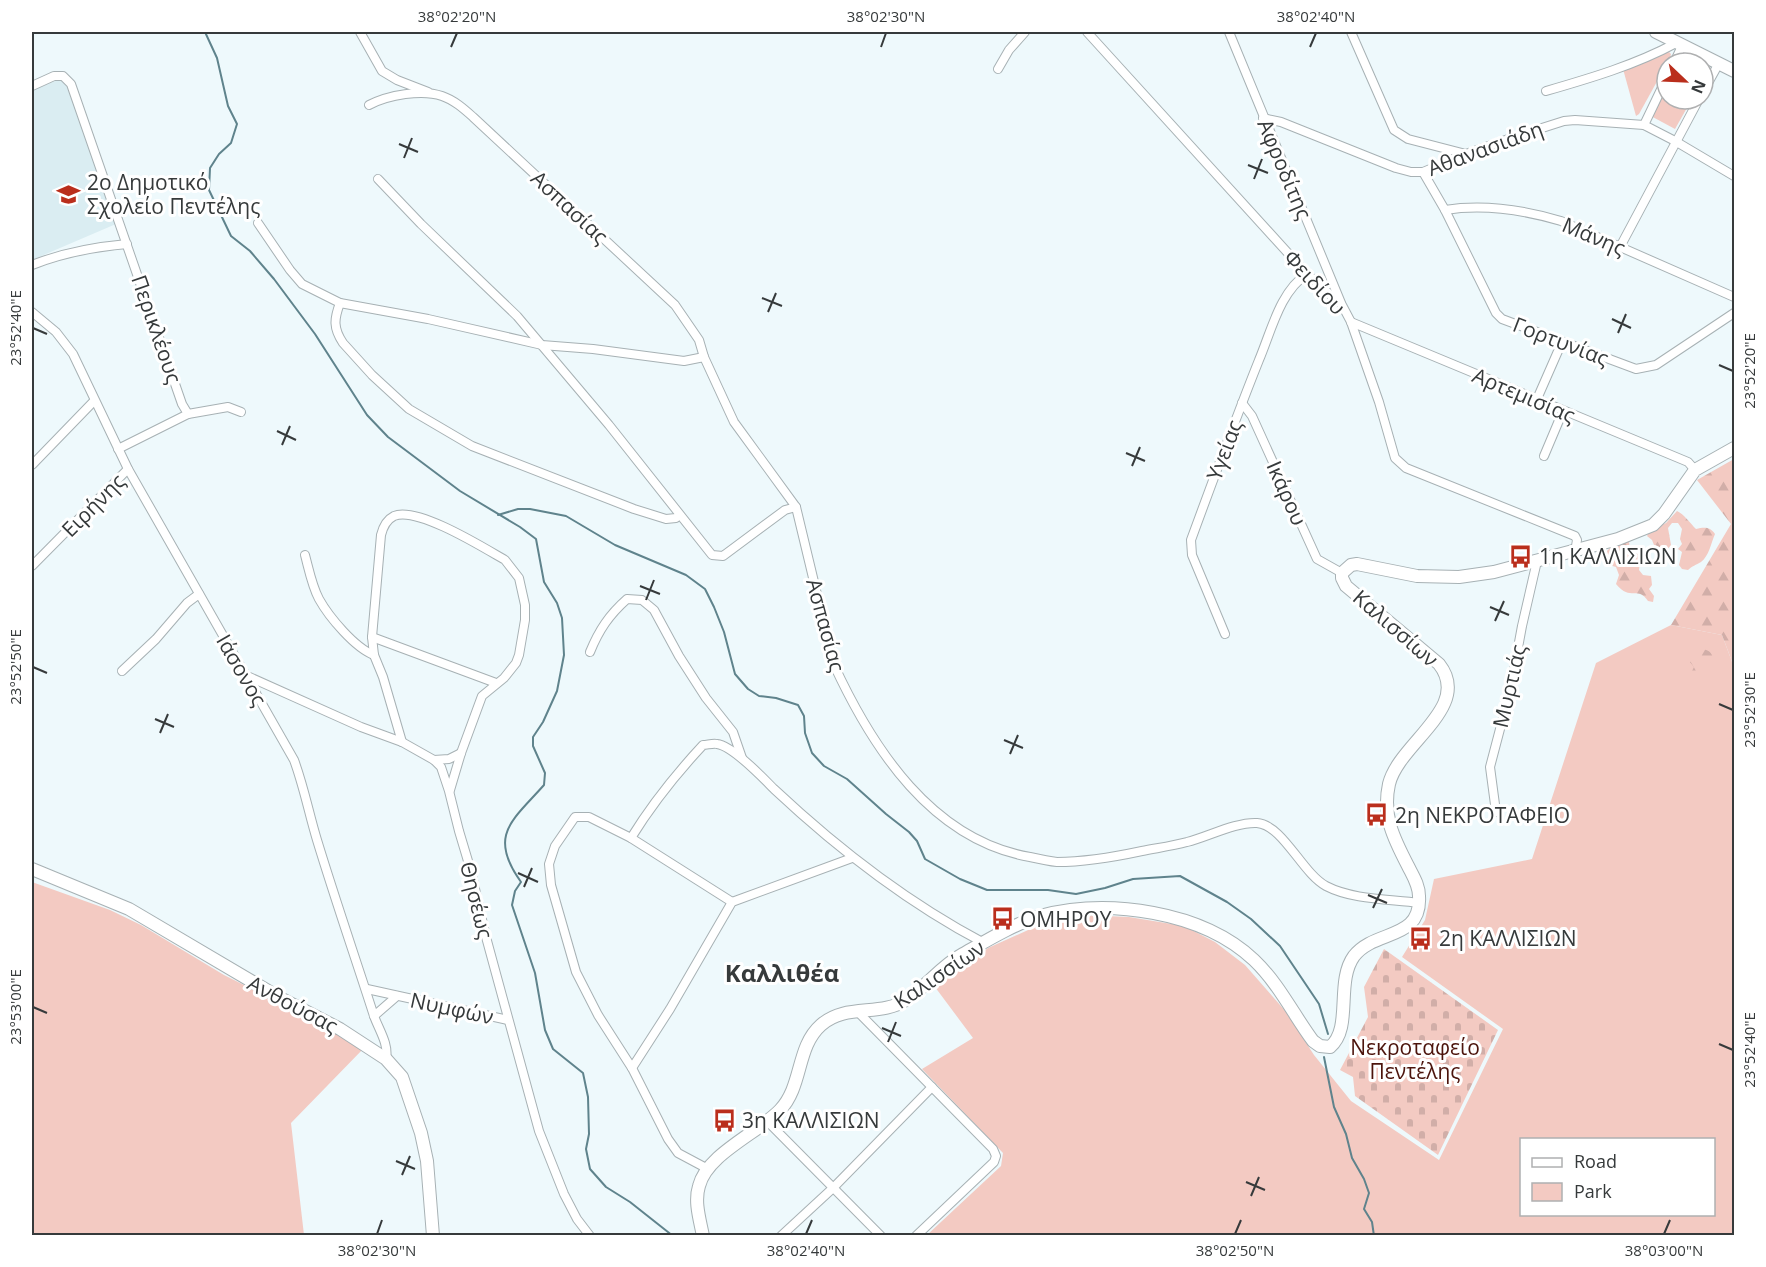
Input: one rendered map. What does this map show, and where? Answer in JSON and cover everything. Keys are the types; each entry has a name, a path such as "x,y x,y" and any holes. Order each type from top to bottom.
{"main road":[{"path":"1656,32 1734,71"},
{"path":"1695,470 1734,448"},
{"name":"Καλισσίων","path":"708,1168 782,1108 789,1096 807,1044 815,1031 833,1017 857,1011 885,1009 900,1004 950,962 1038,917 1106,909 1132,911 1191,922 1218,935 1252,959 1276,986 1312,1039 1324,1048 1333,1044 1339,1036 1345,978 1352,960 1370,943 1401,932 1411,924 1419,903 1417,885 1388,824 1387,798 1394,771 1401,758 1445,703 1449,683 1439,664 1346,586 1342,573 1357,564 1418,576 1460,577 1494,572 1575,552 1653,525 1664,514 1695,470"},
{"name":"Ανθούσας","path":"32,869 129,909 271,993 340,1029 386,1059 402,1077 422,1133 427,1161 433,1236"},
{"path":"703,1236 698,1212 698,1191 701,1179 708,1168"}],"street":[{"path":"360,32 382,71 397,80 431,93"},
{"path":"998,69 1009,50 1025,32"},
{"name":"Φειδίου","path":"1087,32 1307,274 1342,305 1351,322 1379,402 1395,458 1399,464 1575,536 1577,540 1575,552"},
{"name":"Αφροδίτης","path":"1229,32 1342,305"},
{"path":"1351,32 1394,130 1408,139 1466,154"},
{"path":"1677,51 1679,44"},
{"path":"1546,91 1598,76 1679,44"},
{"path":"1715,70 1719,63"},
{"name":"Περικλέους","path":"32,86 54,76 63,76 71,84 182,404 188,414"},
{"name":"Ασπασίας","path":"369,105 396,94 431,93 453,101 675,305 699,339 704,357 734,422 796,507 834,665 845,689 878,746 900,776 937,813 960,830 1004,851 1054,862 1109,858 1187,843 1242,824 1266,825 1278,834 1323,884 1355,895 1419,903"},
{"path":"1644,125 1655,102"},
{"path":"1620,247 1692,111"},
{"name":"Αθανασιάδη","path":"1263,118 1281,122 1410,172 1423,172 1466,154 1564,121 1644,125 1676,141 1734,176"},
{"name":"Γορτυνίας","path":"1423,172 1445,210 1496,313 1502,319 1636,369 1656,365 1734,313"},
{"path":"378,179 517,316 646,471 712,555 723,556 785,510 796,507"},
{"name":"Μάνης","path":"1445,210 1480,207 1561,221 1734,297"},
{"path":"258,223 302,284 340,303 428,319 542,345 593,348 684,361 704,357"},
{"path":"32,265 56,255 101,246 127,244"},
{"name":"Υγείας","path":"1225,634 1190,548 1242,403 1284,302 1297,280 1307,274"},
{"path":"340,303 334,325 343,343 390,393 436,426 472,446 634,509 666,519 676,518 679,515"},
{"name":"Ιάσονος","path":"32,312 56,332 73,354 128,469 294,760 318,843 374,1016 388,1050 386,1059"},
{"name":"Αρτεμισίας","path":"1351,322 1688,462 1695,470"},
{"path":"1537,399 1562,342"},
{"path":"32,465 94,401"},
{"name":"Ικάρου","path":"1242,403 1252,416 1317,559 1342,573"},
{"path":"118,449 188,414 228,407 242,412"},
{"path":"1544,456 1563,411"},
{"name":"Ειρήνης","path":"32,566 128,469"},
{"path":"402,742 383,677 374,655 372,636 378,560 384,526 392,517 404,515 442,526 506,560 522,587 525,620 519,655 516,663 504,678 483,696 449,791"},
{"path":"305,555 316,592 327,611 353,641 374,655"},
{"name":"Μυρτιάς","path":"1496,812 1490,766 1510,691 1537,561"},
{"path":"122,671 156,639 187,603 199,594"},
{"path":"590,652 599,630 612,612 627,599 642,600 654,610 679,656 706,698 733,732 742,758"},
{"path":"372,636 496,683"},
{"path":"244,675 361,727 402,742 434,760 449,759 461,753"},
{"path":"631,838 655,800 703,745 718,744 742,758 826,837 852,858 932,914 984,943"},
{"name":"Θησέως","path":"434,760 441,767 449,791 508,1020 540,1131 564,1194 577,1219 590,1236"},
{"path":"708,1168 678,1153 668,1139 632,1068 598,1015 576,972 550,885 549,864 555,846 574,817 589,817 631,838 732,902"},
{"path":"632,1068 670,1009 732,902 852,858"},
{"name":"Νυμφών","path":"367,989 508,1020"},
{"name":"Νυμφών","path":"374,1016 397,996"},
{"path":"857,1011 993,1149 996,1156 994,1162 916,1236"},
{"path":"781,1236 833,1188 932,1088"},
{"path":"767,1121 881,1236"}],"shaded area":[{"name":"2ο Δημοτικό Σχολείο Πεντέλης","path":"66,77 116,224 32,260 32,90"}],"green space":[{"path":"1655,57 1655,85 1636,116 1623,69"},
{"path":"1655,104 1655,111 1685,111 1675,129 1649,115"},
{"path":"1734,459 1734,667 1722,635 1671,625 1731,524 1697,480"},
{"path":"1677,511 1685,516 1696,529 1707,528 1715,534 1704,559 1688,570 1682,569 1679,565 1682,552 1678,549 1682,544 1680,539 1682,529 1678,523 1672,523 1668,528 1671,545 1667,550 1654,545 1647,536 1650,530 1666,523"},
{"path":"1629,540 1630,554 1641,555 1639,570 1643,575 1651,576 1652,585 1649,589 1654,596 1653,602 1640,594 1621,589 1616,584 1619,575 1616,567 1609,565 1603,558 1610,548"},
{"path":"1671,625 1722,635 1734,667 1734,1235 927,1235 1001,1166 1003,1153 922,1069 973,1038 935,987 988,948 1048,921 1085,915 1129,917 1184,926 1215,942 1245,965 1287,1013 1314,1055 1351,1101 1439,1160 1503,1029 1402,957 1425,920 1434,879 1532,859 1596,663"},
{"path":"1696,649 1707,650 1714,658 1711,665 1704,666 1692,688 1680,679 1684,674 1691,673 1694,667 1689,661"},
{"path":"32,882 110,910 141,925 224,975 364,1048 291,1123 304,1235 32,1236"},
{"name":"Νεκροταφείο Πεντέλης","path":"1384,949 1498,1030 1438,1155 1355,1096 1353,1077 1340,1070 1368,1017 1364,987"}],"waterway":[{"path":"205,32 217,58 228,106 237,124 231,143 219,154 210,168 209,190 231,236 250,251 274,279 315,334 367,415 388,437 460,491 536,539 544,582 557,603 562,618 564,655 557,691 543,722 533,737 533,746 545,773 544,785 514,819 505,840 511,866 521,882 515,891 512,905 535,973 545,1030 553,1049 583,1073 588,1097 589,1134 586,1149 590,1169 606,1187 630,1202 673,1236"},
{"path":"498,515 518,509 530,509 566,516 615,545 686,575 705,589 724,632 735,674 748,689 759,696 776,698 798,705 804,716 805,733 812,753 824,766 847,779 909,832 917,841 925,859 960,879 987,890 1048,890 1076,894 1133,879 1180,876 1227,902 1251,919 1280,946 1319,1004 1328,1034"},
{"path":"1324,1057 1334,1107 1346,1134 1352,1158 1369,1193 1364,1209 1372,1222 1374,1236"}],"place":[{"name":"2ο Δημοτικό Σχολείο Πεντέλης","path":"69,194"},
{"name":"1η ΚΑΛΛΙΣΙΩΝ","path":"1521,556"},
{"name":"2η ΝΕΚΡΟΤΑΦΕΙΟ","path":"1377,815"},
{"name":"ΟΜΗΡΟΥ","path":"1002,919"},
{"name":"2η ΚΑΛΛΙΣΙΩΝ","path":"1421,938"},
{"name":"3η ΚΑΛΛΙΣΙΩΝ","path":"724,1120"}],"district":[{"name":"Καλλιθέα","path":"782,972"}]}
